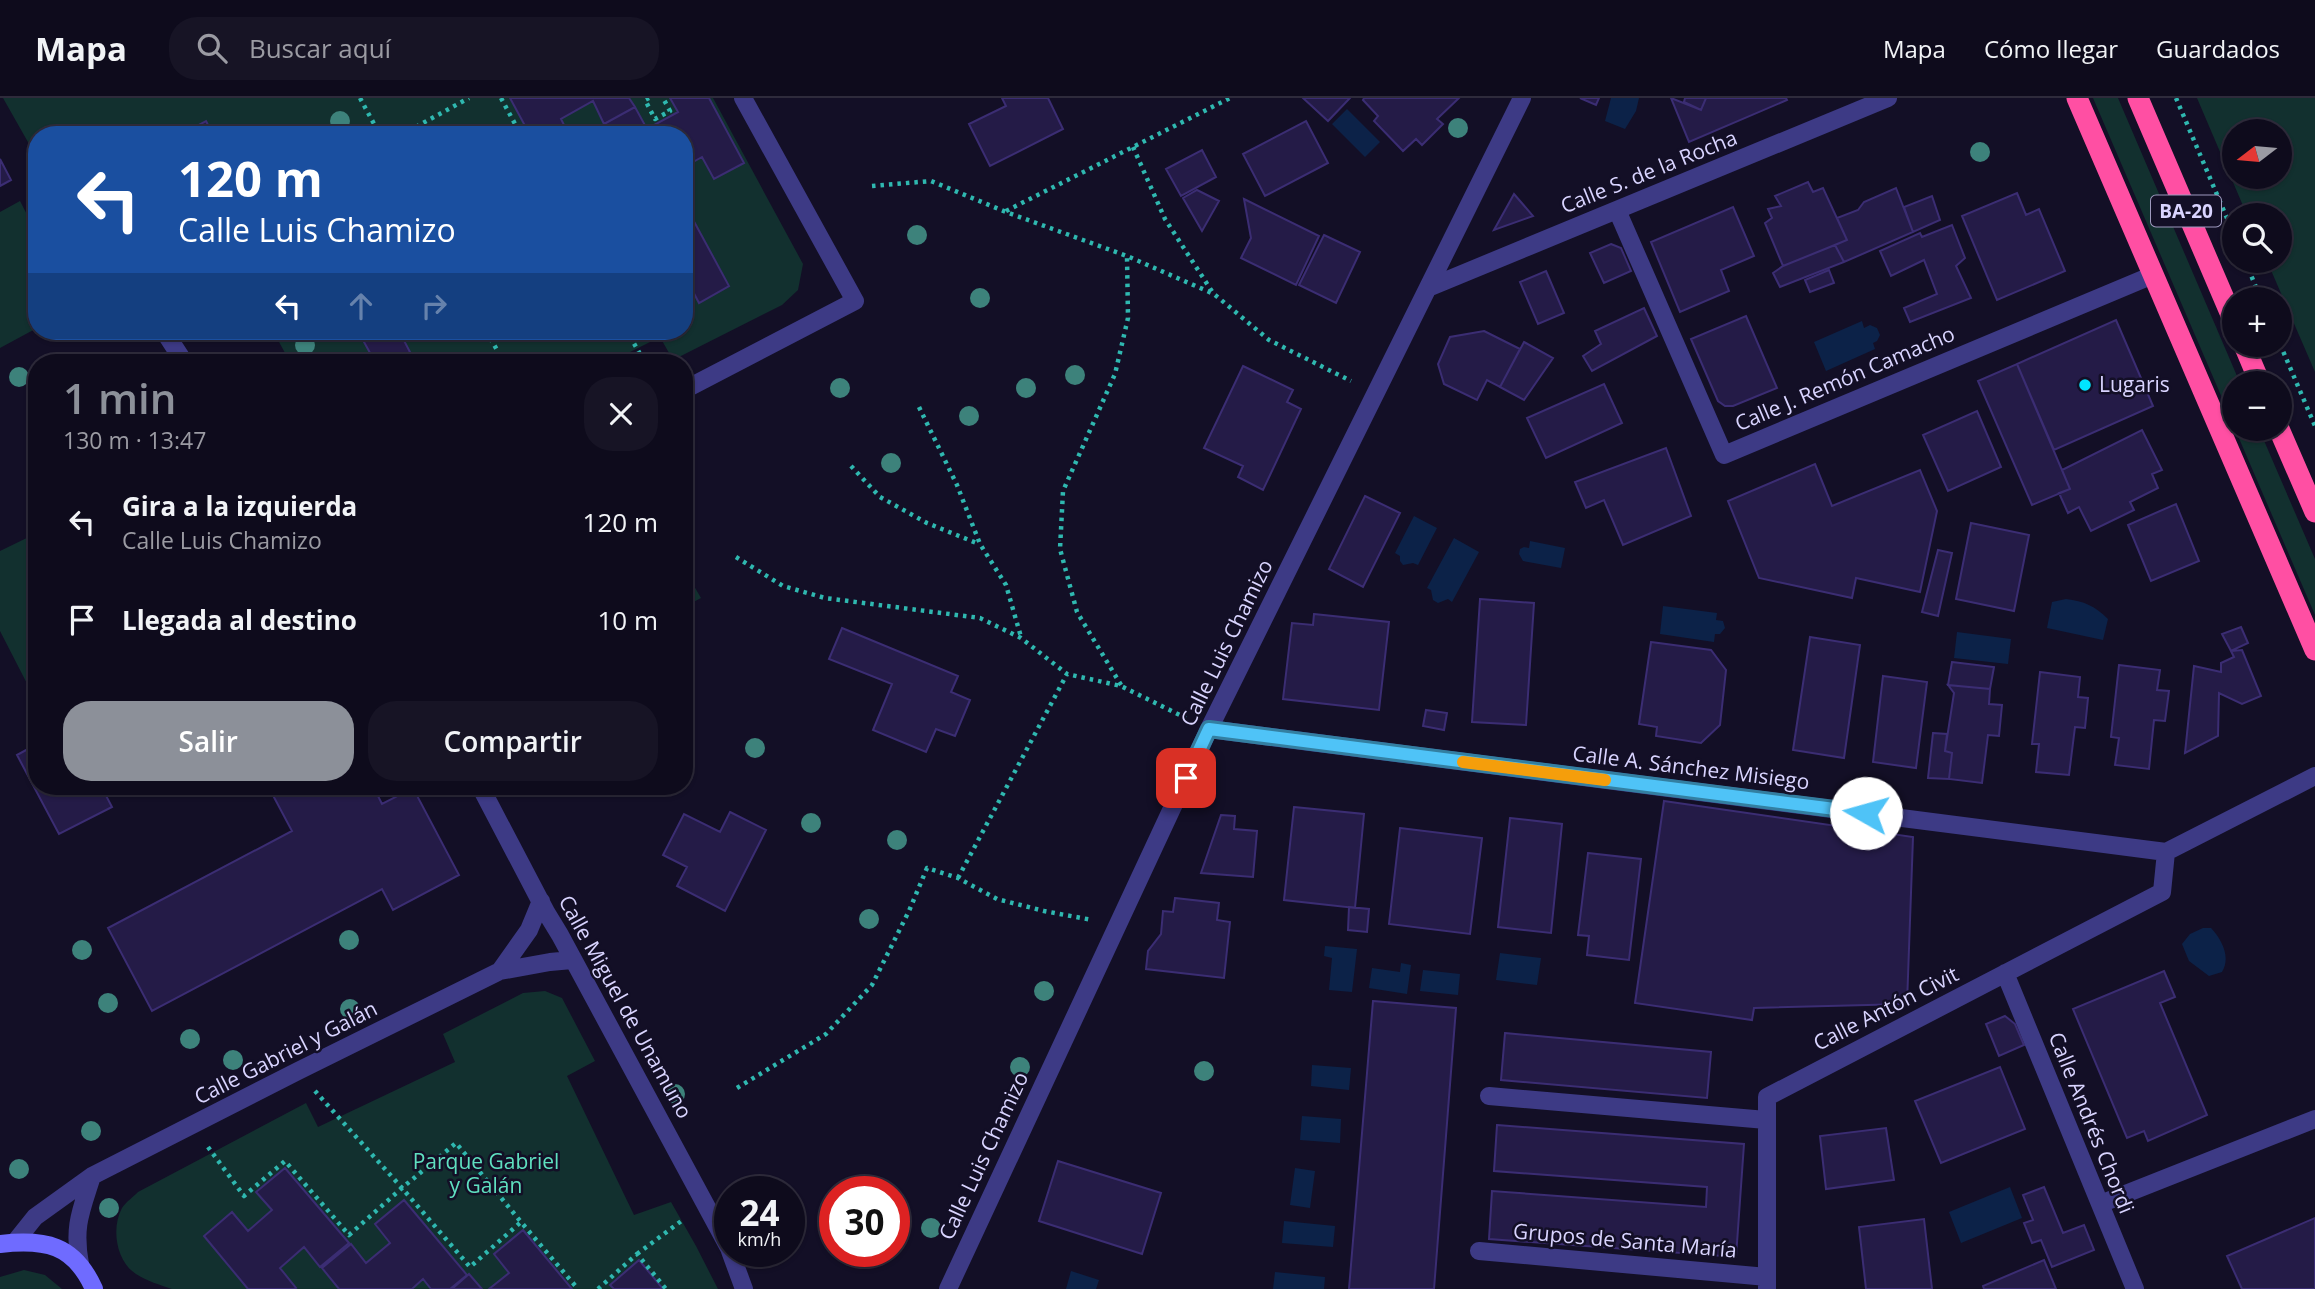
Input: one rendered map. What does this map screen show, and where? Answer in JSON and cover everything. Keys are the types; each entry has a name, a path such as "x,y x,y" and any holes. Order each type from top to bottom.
{"highway":[{"name":"BA-20","path":"2077,98 2315,650"},
{"name":"BA-20","path":"2138,98 2222,294"},
{"path":"2285,441 2315,512"}],"main road":[{"path":"7,1243 36,1242 68,1254 80,1264 94,1289"}],"street":[{"path":"693,385 855,301 743,98"},
{"name":"Calle Luis Chamizo","path":"948,1289 1209,729 1522,98"},
{"name":"Calle S. de la Rocha","path":"1428,288 1888,98"},
{"name":"Calle J. Remón Camacho","path":"1617,210 1724,455 2153,275"},
{"name":"Calle A. Sánchez Misiego","path":"1209,729 2166,852"},
{"path":"2166,852 2315,776"},
{"name":"Calle Miguel de Unamuno","path":"485,795 714,1220"},
{"name":"Calle Antón Civit","path":"1767,1283 1767,1097 2162,892 2166,852"},
{"name":"Calle Gabriel y Galán","path":"500,971 530,930 541,901"},
{"name":"Calle Gabriel y Galán","path":"7,1243 35,1217 92,1176 298,1071 500,971 572,960"},
{"name":"Calle Andrés Chordi","path":"2005,973 2134,1289"},
{"path":"1489,1096 1766,1120"},
{"path":"2100,1204 2315,1119"},
{"path":"80,1264 76,1240 78,1221 92,1176"},
{"name":"Grupos de Santa María","path":"1479,1251 1767,1283"},
{"name":"Calle Miguel de Unamuno","path":"736,1267 744,1289"}],"path":[{"path":"360,98 375,126"},
{"path":"418,126 469,98"},
{"path":"500,98 516,126"},
{"path":"649,98 645,100 655,119 670,111 663,98"},
{"path":"1006,212 1230,98"},
{"path":"2176,98 2222,206"},
{"path":"1133,147 1165,219 1214,294"},
{"path":"872,186 931,181 1006,212 1127,256 1214,294 1269,340 1376,392"},
{"path":"1121,686 1077,612 1060,549 1063,491 1115,374 1128,318 1127,256"},
{"path":"2286,357 2315,426"},
{"path":"919,407 957,485 980,544 1006,585 1021,638"},
{"path":"851,466 880,497 927,523 980,544"},
{"path":"736,557 783,586 825,598 980,618 1021,638 1067,674 1121,686 1209,729"},
{"path":"958,878 1067,674"},
{"path":"737,1088 826,1034 872,985 927,868 958,878 997,899 1044,911 1118,924"},
{"path":"298,1071 470,1267 521,1222"},
{"path":"220,1112 232,1133 206,1147 244,1196 285,1161 349,1235 456,1143 579,1289"},
{"path":"598,1289 637,1254 705,1202"},
{"path":"637,1254 666,1289"}],"green space":[{"path":"3,98 713,98 803,264 798,290 782,305 685,354 670,354 662,340 693,340 693,126 28,126 28,142"},
{"path":"2093,98 2118,98 2222,341 2222,357 2229,357 2235,371 2222,371 2222,398"},
{"path":"2197,98 2315,98 2315,372 2292,319 2292,287 2278,287 2272,273 2292,273 2292,203 2242,203 2236,189 2292,189 2292,119 2222,119 2222,156"},
{"path":"20,201 28,217 28,333 0,348 0,212"},
{"path":"278,340 654,340 626,354 286,354"},
{"path":"2240,441 2264,441 2315,559 2315,615"},
{"path":"28,537 28,685 0,631 0,551"},
{"path":"693,584 701,598 693,602"},
{"name":"Parque Gabriel y Galán","path":"545,991 562,998 595,1061 567,1076 634,1215 671,1202 718,1289 172,1289 136,1274 124,1261 117,1244 117,1225 122,1208 138,1192 306,1103 318,1127 455,1062 443,1034 523,993"},
{"path":"24,1270 45,1275 62,1289 0,1289 0,1277"}],"water":[{"path":"1611,98 1639,98 1636,111 1625,129 1605,121"},
{"path":"1347,109 1380,142 1365,157 1332,124"},
{"path":"1862,321 1864,328 1870,325 1877,328 1880,335 1873,343 1875,349 1826,371 1814,342"},
{"path":"1414,516 1437,528 1418,565 1403,565 1400,556 1395,553"},
{"path":"1454,538 1479,552 1452,602 1448,599 1438,603 1433,600 1431,590 1427,588"},
{"path":"1530,541 1565,548 1561,568 1523,561 1519,554 1520,549 1529,548"},
{"path":"2066,599 2089,605 2108,619 2103,640 2047,628 2052,602"},
{"path":"1663,606 1717,613 1716,620 1723,621 1725,628 1720,634 1715,634 1714,642 1660,634"},
{"path":"1957,632 2011,639 2008,664 1954,658"},
{"path":"2203,928 2211,928 2215,933 2222,943 2226,960 2222,972 2209,976 2189,961 2182,944 2190,934"},
{"path":"1325,946 1357,949 1352,992 1329,990 1332,958 1324,956"},
{"path":"1500,953 1541,958 1537,985 1496,980"},
{"path":"1401,963 1411,965 1407,994 1369,988 1372,968 1400,972"},
{"path":"1423,970 1460,974 1458,995 1420,991"},
{"path":"1312,1065 1351,1068 1349,1090 1311,1086"},
{"path":"1302,1116 1341,1119 1340,1143 1300,1140"},
{"path":"1295,1168 1315,1171 1310,1208 1290,1205"},
{"path":"2010,1187 2022,1218 1961,1243 1949,1212"},
{"path":"1284,1221 1335,1226 1333,1247 1282,1243"},
{"path":"1071,1271 1099,1280 1096,1289 1066,1289"},
{"path":"1275,1272 1325,1277 1324,1289 1273,1289"}],"building":[{"path":"510,98 629,98 635,107 604,124 593,101 561,119 564,126 525,126"},
{"path":"670,98 709,98 744,163 714,179 702,157 693,162 693,126 652,126 678,112"},
{"path":"1002,98 1048,98 1063,129 990,166 969,124 1006,106"},
{"path":"1303,98 1350,98 1328,121"},
{"path":"1364,98 1459,98 1437,119 1443,124 1422,145 1416,139 1403,151 1374,121 1378,116"},
{"path":"1580,98 1599,98 1596,105"},
{"path":"1671,98 1701,110 1706,98 1787,100 1689,142"},
{"path":"1685,98 1706,98 1701,110 1684,102"},
{"path":"635,107 645,126 605,126 604,124"},
{"path":"1306,121 1328,163 1265,196 1243,154"},
{"path":"1202,150 1216,177 1181,196 1166,169"},
{"path":"0,159 11,180 0,186"},
{"path":"1808,182 1813,192 1823,188 1847,240 1783,266 1765,223 1772,218 1768,209 1781,206 1775,196"},
{"path":"1896,188 1913,232 1844,262 1835,245 1847,240 1837,218 1858,210 1864,202"},
{"path":"1197,190 1219,201 1202,231 1183,198"},
{"path":"2017,193 2026,215 2039,209 2065,271 1997,300 1962,216"},
{"path":"1514,194 1533,216 1494,230"},
{"path":"1932,196 1940,220 1913,232 1904,207"},
{"path":"1244,199 1319,236 1296,285 1241,258 1251,238"},
{"path":"1733,207 1754,256 1721,270 1729,291 1680,312 1651,242"},
{"path":"693,220 729,286 699,303 693,292"},
{"path":"1952,225 1965,258 1956,266 1971,298 1910,322 1904,308 1937,294 1924,260 1891,276 1880,251 1920,233 1922,237"},
{"path":"1324,235 1360,252 1336,303 1299,285"},
{"path":"1611,244 1621,248 1631,271 1604,283 1590,253"},
{"path":"1835,245 1844,262 1780,287 1773,273 1783,266"},
{"path":"1829,270 1834,283 1810,292 1805,280"},
{"path":"1546,271 1564,313 1538,324 1520,282"},
{"path":"1644,308 1657,336 1592,371 1583,356 1601,344 1595,331"},
{"path":"1746,316 1777,388 1733,406 1725,406 1718,401 1691,339"},
{"name":"Lugaris","path":"2116,320 2153,406 2054,450 2017,364"},
{"path":"1484,331 1520,349 1500,387 1487,380 1477,400 1444,384 1438,364 1450,337"},
{"path":"363,340 404,340 410,352 406,354 371,354"},
{"path":"1524,342 1553,358 1524,400 1500,387"},
{"path":"2017,364 2070,489 2032,505 1978,381"},
{"path":"1243,366 1293,390 1287,402 1301,409 1263,490 1238,477 1243,466 1204,448"},
{"path":"1604,384 1622,423 1546,458 1527,418"},
{"path":"1977,411 2001,467 1948,491 1923,435"},
{"path":"2142,430 2162,470 2152,474 2158,488 2130,502 2134,510 2091,531 2079,507 2068,513 2059,493 2070,489 2062,470"},
{"path":"1666,448 1691,516 1623,545 1604,500 1586,508 1575,482"},
{"path":"1815,464 1832,506 1920,470 1937,511 1920,592 1856,578 1852,598 1759,578 1728,501"},
{"path":"1365,496 1400,513 1363,587 1329,569"},
{"path":"2176,504 2199,561 2151,581 2128,525"},
{"path":"1971,523 2029,535 2014,611 1956,599"},
{"path":"1938,550 1952,553 1938,616 1922,612"},
{"path":"1480,599 1534,603 1526,725 1472,722"},
{"path":"1314,614 1389,622 1379,710 1283,699 1292,623 1313,625"},
{"path":"2241,627 2248,643 2231,651 2222,634"},
{"path":"842,628 958,676 951,692 970,700 955,736 936,729 926,752 873,730 892,684 829,659"},
{"path":"1810,637 1860,645 1844,758 1793,750"},
{"path":"1651,642 1711,650 1726,670 1720,725 1701,743 1656,736 1657,727 1639,724"},
{"path":"2242,650 2261,696 2242,704 2219,693 2218,736 2185,753 2194,666 2221,672 2221,663 2234,657 2231,651"},
{"path":"1952,662 1994,667 1990,689 1948,685"},
{"path":"2119,665 2160,670 2157,690 2169,691 2165,721 2154,720 2149,769 2115,765 2119,738 2111,737"},
{"path":"2040,672 2080,677 2078,697 2088,698 2085,728 2075,727 2069,775 2036,772 2039,744 2032,744"},
{"path":"1883,676 1927,682 1916,768 1873,762"},
{"path":"1948,685 1990,689 1989,704 2002,705 1999,736 1988,735 1982,783 1949,779 1952,753 1945,751 1954,693"},
{"path":"1426,710 1447,713 1444,730 1423,726"},
{"path":"1933,733 1947,734 1945,751 1952,753 1949,779 1928,778"},
{"path":"28,749 28,776 17,755"},
{"path":"38,795 106,795 112,807 59,834"},
{"path":"273,795 378,795 382,804 399,795 417,795 459,875 393,910 382,889 152,1011 108,928 292,831"},
{"path":"1664,801 1913,837 1907,1004 1754,1008 1752,1020 1635,1003"},
{"path":"1294,807 1364,814 1355,908 1284,900"},
{"path":"730,812 766,830 725,911 677,886 687,867 663,855 684,814 720,832"},
{"path":"1221,815 1235,816 1234,829 1257,831 1253,877 1201,873"},
{"path":"1510,818 1562,824 1551,933 1498,927"},
{"path":"1400,828 1482,838 1470,934 1389,924"},
{"path":"1588,853 1641,859 1629,960 1587,955 1589,936 1578,935"},
{"path":"1175,898 1219,903 1217,920 1230,922 1224,978 1146,969 1148,951 1161,934 1163,911 1173,912"},
{"path":"1349,907 1369,909 1367,932 1348,930"},
{"path":"2164,971 2175,997 2160,1003 2207,1115 2148,1141 2144,1131 2127,1138 2073,1009"},
{"path":"1373,1001 1456,1008 1434,1289 1349,1289"},
{"path":"2005,1016 2015,1024 2024,1045 1999,1056 1986,1024"},
{"path":"1505,1033 1711,1052 1707,1098 1501,1080"},
{"path":"2000,1067 2025,1129 1941,1163 1915,1101"},
{"path":"1497,1125 1744,1144 1736,1257 1489,1239 1492,1191 1706,1207 1707,1187 1494,1171"},
{"path":"1886,1128 1894,1180 1826,1189 1820,1136"},
{"path":"1058,1161 1161,1193 1142,1254 1039,1221"},
{"path":"285,1168 349,1243 320,1267 304,1247 280,1268 296,1288 294,1289 248,1289 204,1236 232,1212 248,1231 272,1210 256,1192"},
{"path":"2044,1187 2063,1233 2084,1225 2094,1250 2052,1267 2041,1240 2032,1243 2024,1223 2033,1220 2023,1195"},
{"path":"404,1200 467,1275 450,1289 431,1289 423,1279 412,1289 339,1289 322,1268 351,1244 366,1263 390,1243 375,1224"},
{"path":"2315,1218 2315,1289 2242,1289 2227,1256"},
{"path":"1924,1219 1932,1289 1866,1289 1859,1227"},
{"path":"523,1230 572,1289 489,1289 509,1273 494,1254"},
{"path":"639,1260 663,1289 614,1289 610,1285"},
{"path":"2044,1260 2056,1289 1984,1289 1983,1286"},
{"path":"469,1274 482,1289 452,1289"}],"slow traffic":[{"path":"1463,762 1605,780"}],"place":[{"name":"Lugaris","path":"2085,385"}],"route":[{"path":"1186,778 1209,729 1866,813"}]}
